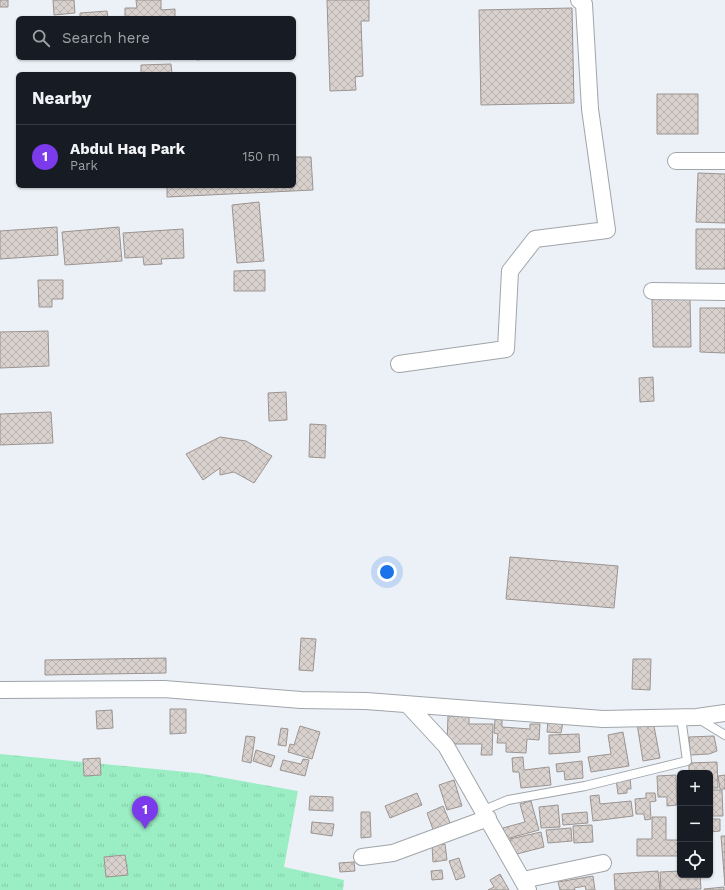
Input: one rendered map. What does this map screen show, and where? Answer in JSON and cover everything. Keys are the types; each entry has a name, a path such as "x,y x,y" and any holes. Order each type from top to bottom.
{"street":[{"path":"398,364 506,349 510,271 535,239 607,230 590,108 584,4 578,0"},
{"path":"676,162 725,161"},
{"path":"652,291 725,292"},
{"path":"0,690 164,689 301,700 366,701 603,718 681,718 725,713"},
{"path":"408,704 446,746 526,885 603,863"},
{"path":"362,857 393,853 486,814"}],"lane":[{"path":"697,717 725,735"},
{"path":"486,814 508,800 585,786 687,760 681,718"}],"green space":[{"path":"0,754 197,773 298,791 284,867 344,880 343,890 0,890"}],"building":[{"path":"0,0 8,0 8,7 0,7"},
{"path":"53,0 74,0 75,13 54,15"},
{"path":"136,0 161,0 161,10 175,9 175,16 125,16 125,8 137,8"},
{"path":"327,0 369,0 369,21 361,21 363,76 355,77 356,90 330,91"},
{"path":"572,8 574,103 481,105 479,10"},
{"path":"107,11 108,16 80,16 80,13"},
{"path":"171,64 172,72 141,72 141,65"},
{"path":"657,94 698,94 698,134 657,134"},
{"path":"296,157 311,157 313,190 167,197 167,188 296,188"},
{"path":"698,173 725,174 725,223 696,222"},
{"path":"259,202 264,261 237,263 232,205"},
{"path":"57,227 58,255 0,259 0,231"},
{"path":"119,227 122,261 65,265 62,232"},
{"path":"183,229 184,258 161,259 162,264 144,265 143,257 125,258 123,233"},
{"path":"696,229 725,229 725,269 696,269"},
{"path":"265,270 265,291 234,291 234,271"},
{"path":"38,280 63,280 63,299 52,299 52,307 39,307"},
{"path":"690,298 691,347 653,347 652,299"},
{"path":"700,308 725,308 725,353 700,352"},
{"path":"48,331 49,366 0,368 0,332"},
{"path":"653,377 654,401 640,402 639,378"},
{"path":"286,392 287,420 269,421 268,393"},
{"path":"51,412 53,443 0,445 0,414"},
{"path":"310,424 326,425 325,458 309,457"},
{"path":"220,437 246,441 272,456 254,483 234,472 220,475 220,468 203,480 186,454"},
{"path":"510,557 618,566 614,608 506,599"},
{"path":"301,638 316,639 313,671 299,670"},
{"path":"166,658 166,673 45,675 45,660"},
{"path":"633,659 651,659 650,690 632,689"},
{"path":"170,709 186,709 186,733 170,734"},
{"path":"112,710 113,728 97,729 96,711"},
{"path":"448,716 469,716 469,724 493,724 492,755 481,755 482,744 447,744"},
{"path":"495,719 502,720 502,727 530,729 530,724 540,724 539,740 527,739 526,753 506,752 506,743 497,743 498,734 494,733"},
{"path":"548,720 563,722 561,733 547,732"},
{"path":"653,721 660,758 643,761 637,724"},
{"path":"300,726 320,732 312,759 288,752 290,744 294,745"},
{"path":"281,728 288,729 286,746 278,745"},
{"path":"623,732 629,766 591,772 588,757 611,754 608,735"},
{"path":"579,734 580,752 549,754 549,735"},
{"path":"246,736 255,737 251,763 242,761"},
{"path":"714,736 717,751 709,754 690,755 689,737"},
{"path":"256,750 275,756 271,767 253,761"},
{"path":"523,757 524,770 549,767 551,785 521,788 519,772 513,772 512,758"},
{"path":"100,758 101,775 84,776 83,759"},
{"path":"303,759 309,760 305,776 280,770 283,760 301,764"},
{"path":"582,761 583,778 565,780 564,771 557,772 556,764"},
{"path":"717,762 718,788 713,788 713,770 689,770 689,763"},
{"path":"676,775 677,805 667,806 667,797 658,797 657,776"},
{"path":"725,775 725,789 720,789 718,776"},
{"path":"630,777 631,789 627,789 627,793 618,794 616,779"},
{"path":"454,780 462,806 447,810 439,785"},
{"path":"713,790 722,790 723,816 713,816"},
{"path":"417,793 422,805 390,818 385,806"},
{"path":"646,793 655,793 656,801 650,802 651,819 645,820 644,814 636,814 635,799 646,798"},
{"path":"599,795 600,804 631,801 633,816 593,821 590,796"},
{"path":"310,796 333,797 333,811 309,810"},
{"path":"531,801 539,830 506,839 503,828 525,822 520,804"},
{"path":"558,805 560,827 541,828 539,807"},
{"path":"443,806 451,825 434,832 427,813"},
{"path":"361,812 370,812 371,837 361,838"},
{"path":"587,812 588,823 563,825 562,814"},
{"path":"652,817 666,817 666,840 677,840 677,856 637,856 637,839 652,839"},
{"path":"713,819 720,819 720,831 713,832"},
{"path":"312,822 334,824 332,836 311,833"},
{"path":"592,825 593,842 574,843 573,826"},
{"path":"571,828 572,841 548,843 546,830"},
{"path":"541,832 544,847 513,855 510,839"},
{"path":"721,836 725,836 725,886"},
{"path":"445,844 447,860 433,862 432,845"},
{"path":"125,855 128,875 106,877 104,857"},
{"path":"459,858 465,877 456,880 449,861"},
{"path":"354,862 355,871 340,872 339,863"},
{"path":"442,870 443,879 432,880 431,871"},
{"path":"658,871 660,890 615,890 614,874"},
{"path":"677,871 677,878 700,878 701,889 661,890 660,872"},
{"path":"500,874 509,890 488,890 494,887 490,880"},
{"path":"593,876 595,890 586,890 585,886 574,888 575,890 560,890 558,882"},
{"path":"724,887 724,890 704,890 704,889"}],"place":[{"name":"Abdul Haq Park","path":"145,829"}]}
